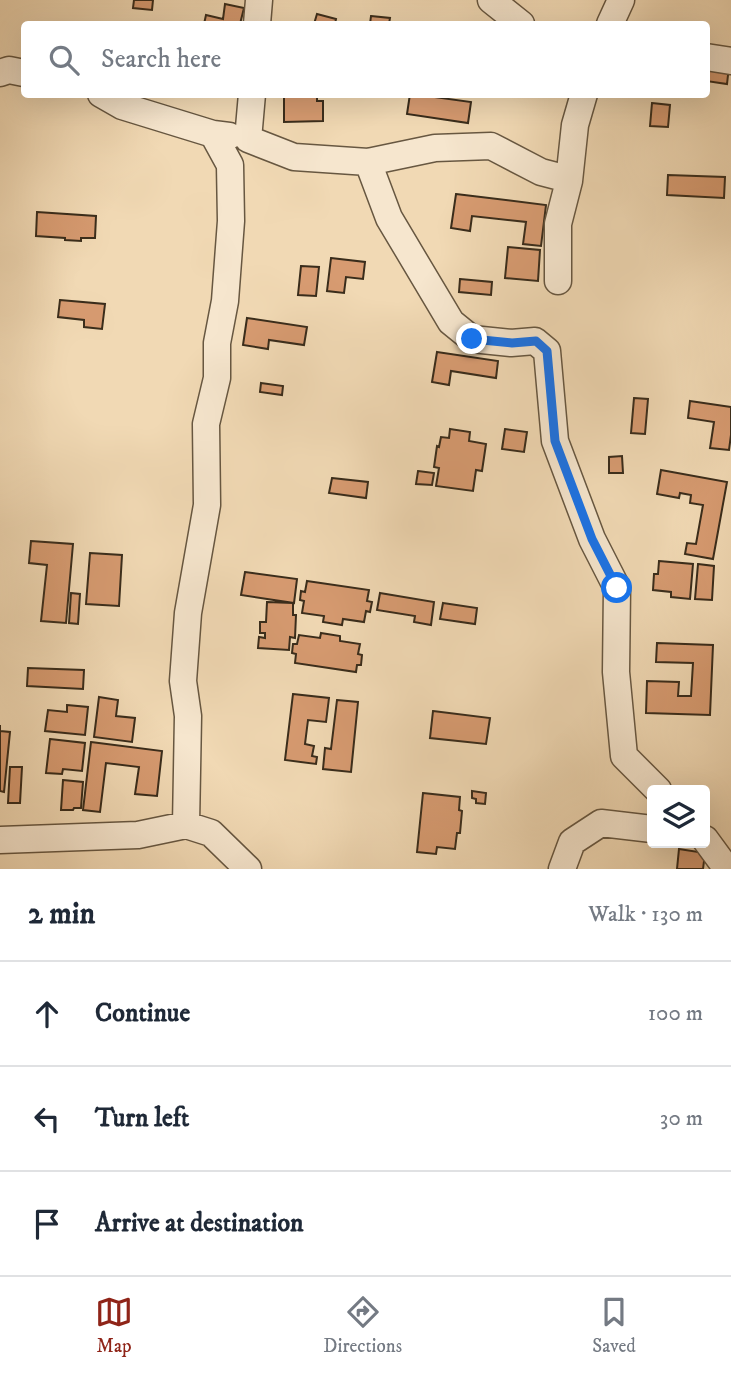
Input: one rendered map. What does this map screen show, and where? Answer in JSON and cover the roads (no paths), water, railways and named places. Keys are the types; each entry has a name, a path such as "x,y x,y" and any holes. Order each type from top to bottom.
{"street":[{"path":"257,21 259,0"},
{"path":"491,0 517,21"},
{"path":"611,21 621,0"},
{"path":"710,58 731,61"},
{"path":"0,73 21,73"},
{"path":"108,98 122,106 213,134 248,139 294,157 369,162 435,148 491,146 541,172 564,178"},
{"path":"248,139 252,98"},
{"path":"572,98 575,125"},
{"path":"558,281 558,223 569,181 575,125 583,98"},
{"path":"186,825 188,716 183,681 187,627 207,505 206,424 217,378 217,342 225,301 231,221 230,165 213,134"},
{"path":"369,162 389,218 450,322 472,339 512,343 536,341 547,351 555,441 592,539 617,588 616,672 624,756 653,785"},
{"path":"562,869 572,842 601,823 647,828"},
{"path":"0,841 138,835 186,825 211,833 248,869"},
{"path":"710,846 727,869"}]}
